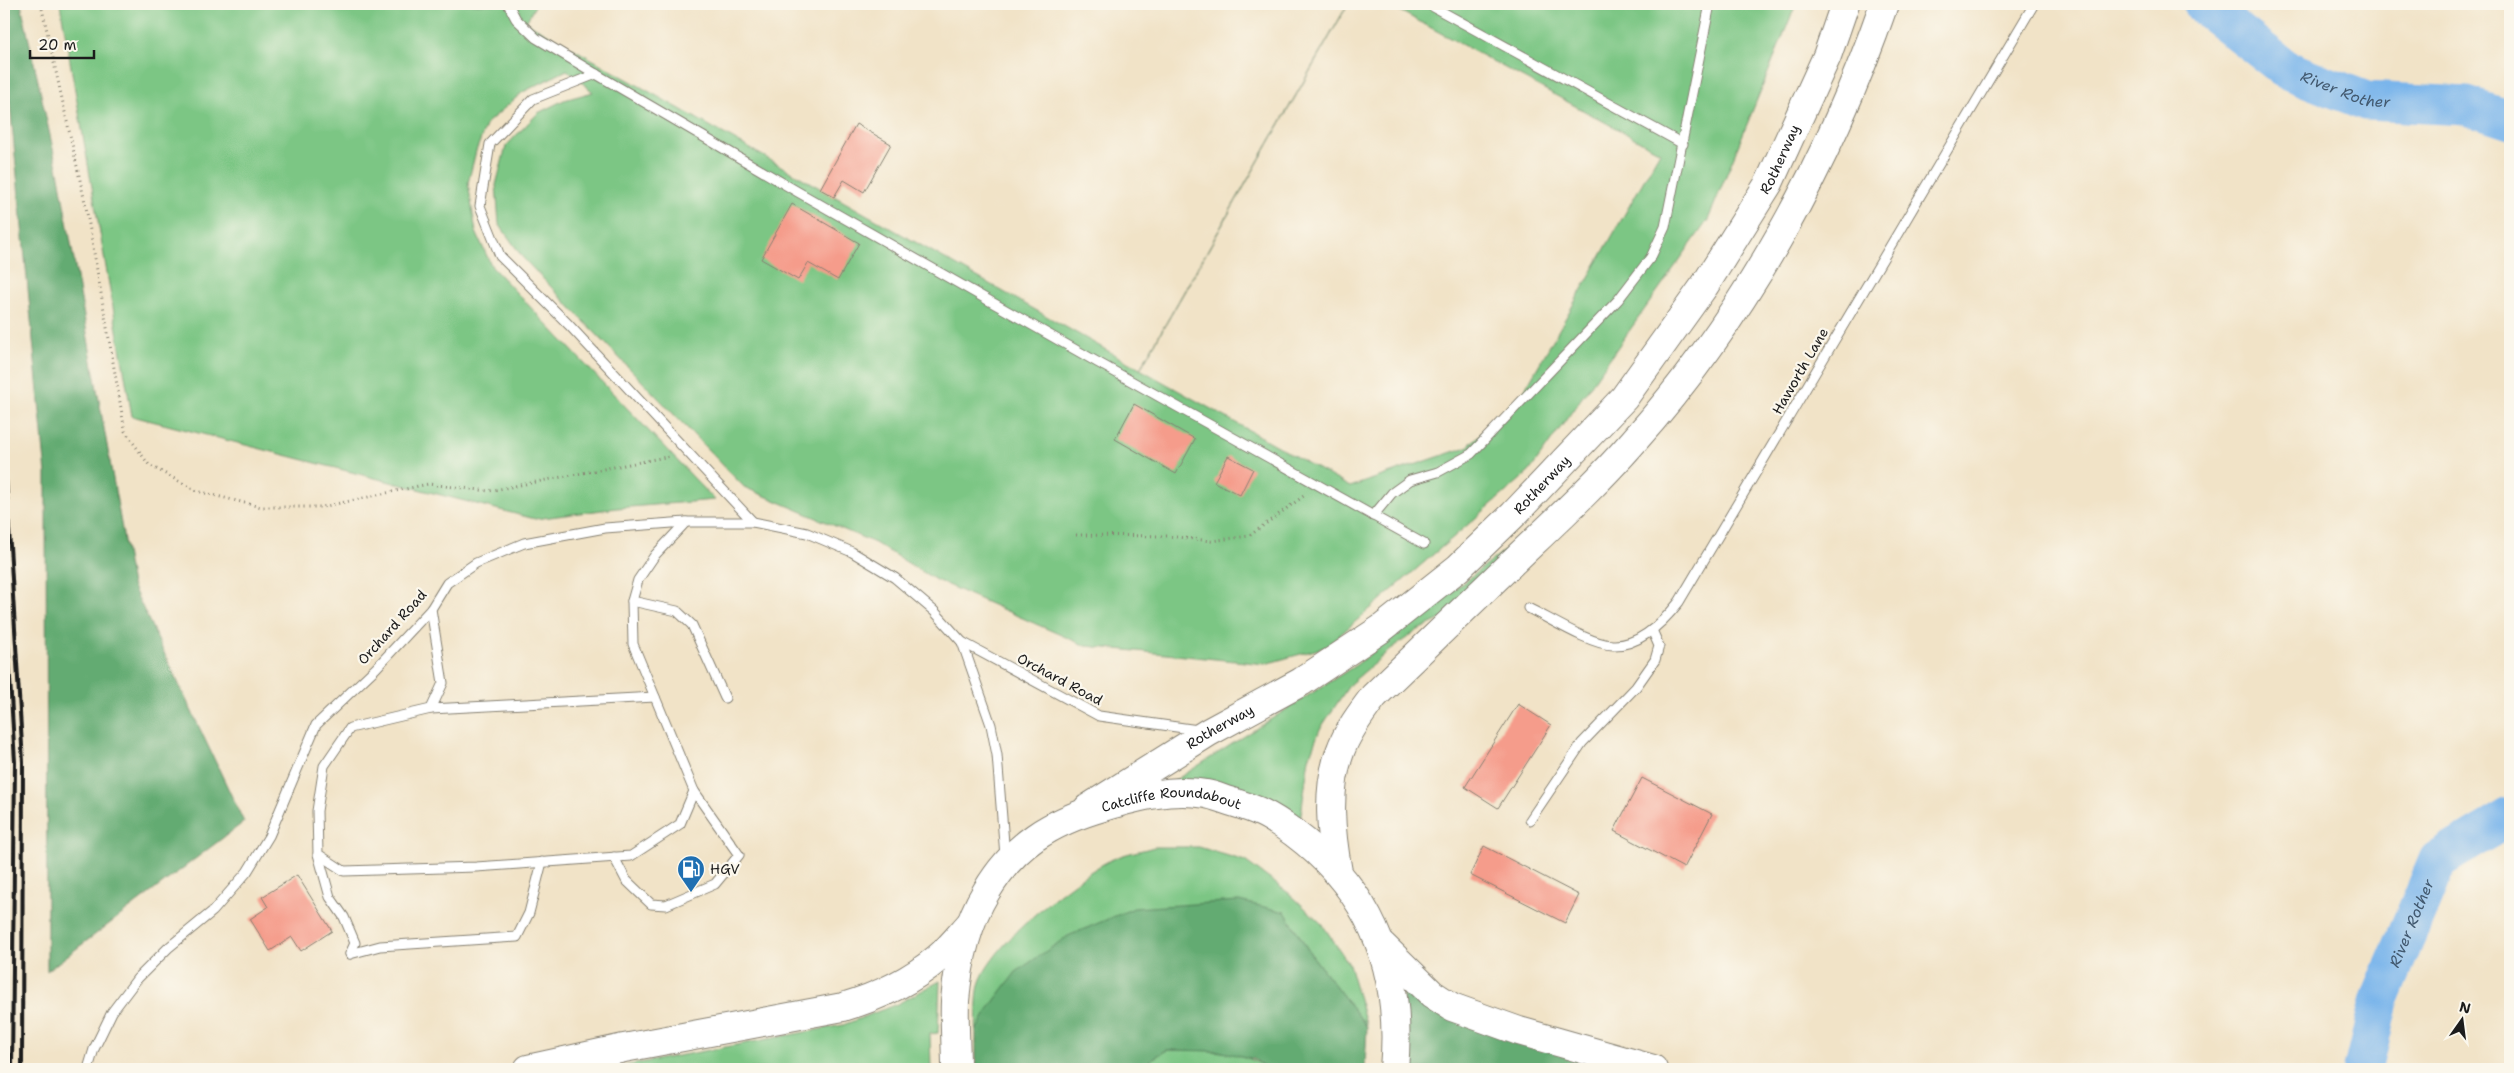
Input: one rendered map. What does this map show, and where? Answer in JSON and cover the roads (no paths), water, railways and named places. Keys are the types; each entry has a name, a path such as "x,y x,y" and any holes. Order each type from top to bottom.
{"main road":[{"name":"Rotherway","path":"1077,815 1209,732 1301,682 1381,629 1458,568 1514,514 1624,398 1705,285 1769,184 1827,56 1845,4"},
{"path":"1338,872 1331,833 1334,780 1340,752 1359,716 1374,696 1573,504 1633,442 1680,385 1741,300 1794,211 1849,99 1884,4"},
{"name":"Catcliffe Roundabout","path":"956,1069 956,1000 964,948 985,893 1006,864 1042,831 1077,815 1156,793 1206,794 1257,809 1272,817 1314,848 1338,872 1373,924 1382,945 1395,1001 1395,1062"},
{"path":"528,1069 624,1048 843,1007 866,1000 888,990 938,958 973,921"},
{"path":"1382,945 1432,994 1452,1007 1519,1031 1653,1069"}],"lane":[{"path":"508,4 516,19 536,38 596,74 798,192 1424,544"},
{"path":"1428,4 1683,144"},
{"path":"1373,516 1392,493 1410,480 1438,472 1471,454 1618,300 1651,257 1665,227 1710,4"},
{"name":"Haworth Lane","path":"1528,608 1572,630 1613,645 1633,641 1665,620 1679,602 2034,4"},
{"path":"596,74 533,99 490,144 480,206 500,256 569,325 753,522"},
{"path":"614,857 626,880 651,904 666,905 715,884 739,855 694,791 633,644 632,602 638,580 655,555 686,522"},
{"name":"Orchard Road","path":"88,1069 94,1049 112,1012 137,979 168,948 213,911 248,872 269,836 316,725 376,668 431,608 447,583 476,563 524,544 605,528 686,522 753,522 807,533 852,552 895,578 934,611 962,642 1098,716 1209,732"},
{"path":"632,602 677,611 692,625 725,698"},
{"path":"430,709 443,683 431,608"},
{"path":"1530,820 1582,743 1636,687 1655,660 1659,646 1652,630"},
{"name":"Orchard Road","path":"962,642 994,740 1006,864"},
{"path":"542,862 529,913 517,937 380,946 350,954 355,942 344,917 330,897 318,854 317,811 324,766 350,728 430,709 655,697"},
{"path":"318,854 344,871 409,870 630,856 680,824 694,791"},
{"path":"355,942 380,946"}],"waterway":[{"name":"River Rother","path":"2202,4 2287,70 2366,101 2467,106 2510,120"},
{"name":"River Rother","path":"2363,1069 2379,1002 2438,860 2510,817"}],"railway":[{"path":"4,446 23,762 22,1069"},
{"path":"4,579 15,762 12,1069"}],"place":[{"name":"HGV","path":"691,893"}]}
